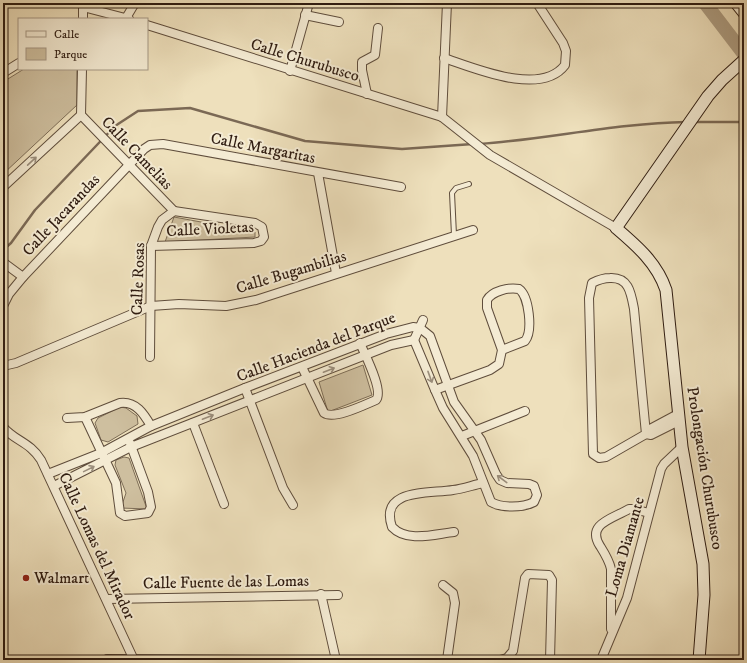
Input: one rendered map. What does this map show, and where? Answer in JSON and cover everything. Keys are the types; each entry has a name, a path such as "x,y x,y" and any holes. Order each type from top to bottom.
{"main road":[{"path":"736,3 744,12"},
{"path":"616,228 708,96 744,60"},
{"name":"Prolongación Churubusco","path":"616,228 651,261 664,285 672,328 682,447 702,550 704,576 699,660"}],"street":[{"path":"128,18 135,3"},
{"path":"290,71 309,3"},
{"path":"442,116 447,3"},
{"path":"444,58 515,80 534,79 555,75 565,65 566,50 537,3"},
{"path":"83,18 83,5 125,18"},
{"path":"305,15 339,22"},
{"name":"Calle Churubusco","path":"148,25 290,71 442,116 452,126"},
{"path":"367,94 362,70 362,62 374,55 378,28"},
{"path":"3,73 18,64"},
{"path":"3,187 81,115 82,70"},
{"name":"Calle Camelias","path":"81,115 174,211"},
{"name":"Prolongación Churubusco","path":"452,126 490,155 616,228"},
{"name":"Calle Margaritas","path":"128,164 150,145 163,144 401,187"},
{"name":"Calle Jacarandas","path":"3,306 9,294 23,277 128,164"},
{"path":"318,173 336,273"},
{"name":"Calle Rosas","path":"150,357 151,246 162,220 174,211"},
{"name":"Calle Violetas","path":"151,246 254,243 261,241 264,237 262,227 255,223 174,211"},
{"name":"Calle Bugambilias","path":"3,366 16,363 151,306 180,304 226,306 256,300 473,230"},
{"path":"4,263 23,277"},
{"path":"646,434 634,309 630,292 623,280 616,278 598,280 592,283 589,298 593,454 596,457 602,458 646,434 650,429 679,418"},
{"path":"435,390 496,367 502,359 502,350 488,308 487,300 492,295 508,289 519,289 525,295 529,332 525,341 502,350"},
{"name":"Calle Hacienda del Parque","path":"422,324 430,336 454,402 474,430 500,480 507,483 529,484 534,486 536,490 536,499 531,504 499,505 491,502 473,456 462,436 443,408 414,340 422,324"},
{"name":"Calle Hacienda del Parque","path":"48,474 101,453 152,426 246,388 360,343 398,330 422,324"},
{"name":"Calle Hacienda del Parque","path":"54,486 131,447 395,344 414,340"},
{"path":"302,367 324,413 327,416 336,415 376,400 379,392 360,343"},
{"path":"246,388 283,488 293,505"},
{"path":"67,418 85,417 126,402 135,406 141,411 152,426"},
{"path":"462,436 525,411"},
{"path":"85,417 118,489 120,513 128,516 148,513 150,511 151,504 128,439"},
{"path":"193,423 224,504"},
{"name":"Calle Lomas del Mirador","path":"3,427 10,434 31,447 41,460 107,599 134,660"},
{"name":"Loma Diamante","path":"601,660 611,632 627,598 649,513 664,464 682,447"},
{"path":"454,532 425,535 402,535 392,527 389,513 400,498 410,495 454,490 483,483"},
{"path":"611,632 610,561 596,539 595,533 597,527 628,509 649,513"},
{"path":"500,660 507,658 512,651 525,578 528,574 533,573 550,575 552,580 550,660"},
{"path":"443,585 453,593 455,603 447,660"},
{"name":"Calle Fuente de las Lomas","path":"107,599 321,594 338,595"},
{"name":"Calle Fuente de las Lomas","path":"321,594 336,660"},
{"path":"107,659 267,660"}],"lane":[{"path":"454,235 452,193 456,188 469,184"}],"green space":[{"path":"22,70 77,70 77,105 3,174 3,82"},
{"path":"174,217 255,232 255,237 165,242"},
{"path":"363,365 372,395 328,412 319,382"},
{"path":"120,407 126,408 137,416 138,424 108,442 101,440 95,423 98,418"},
{"path":"124,457 129,458 147,509 121,508 126,493 115,465 116,460"}],"waterway":[{"path":"705,3 744,54"},
{"path":"3,250 11,243 35,210 115,126 138,111 190,108 305,141 402,149 473,144"},
{"path":"480,144 532,139 634,125 686,122"},
{"path":"695,122 744,122"}],"place":[{"name":"Walmart","path":"26,578"}]}
